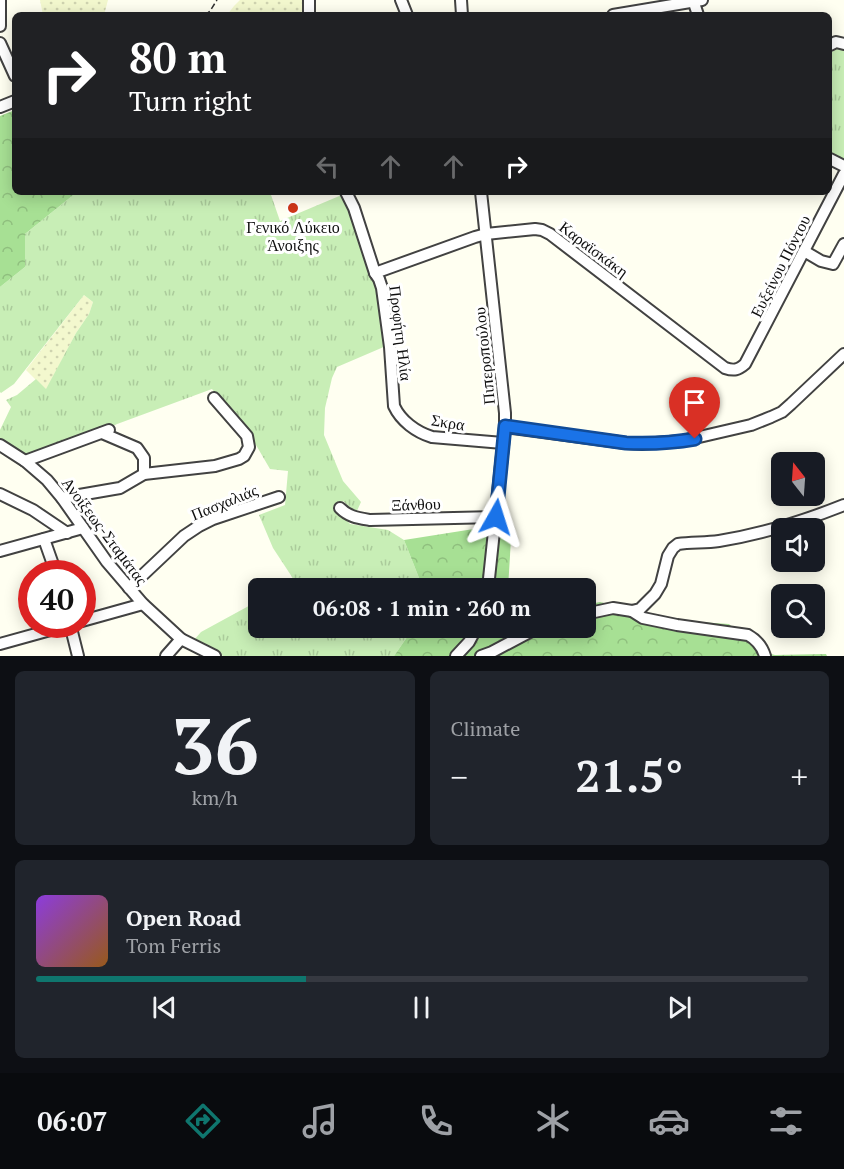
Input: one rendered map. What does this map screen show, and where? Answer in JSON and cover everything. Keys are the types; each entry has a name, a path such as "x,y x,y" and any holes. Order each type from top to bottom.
{"street":[{"path":"0,0 0,26"},
{"path":"630,12 696,0"},
{"path":"0,43 12,69"},
{"name":"Ευξείνου Πόντου","path":"739,369 745,364 844,174"},
{"name":"Προφήτη Ηλία","path":"348,195 379,279 390,347 394,406 397,412"},
{"name":"Πιπεροπούλου","path":"482,195 505,412 489,578"},
{"name":"Καραϊσκάκη","path":"375,273 486,234 542,230 725,368 739,369"},
{"path":"804,252 832,264 844,244"},
{"path":"505,426 626,443 642,444 695,439 751,424 777,414 791,404 844,354"},
{"path":"62,498 120,488 144,474 215,466 238,460 245,455 249,446 247,436 214,398"},
{"name":"Σκρα","path":"397,412 402,420 424,435 503,443"},
{"path":"25,461 105,432 137,448 144,458 144,474"},
{"name":"Ανοίξεως-Σταμάτας","path":"0,445 25,461 47,480 107,562 180,647 215,656"},
{"path":"0,494 33,510 67,533"},
{"name":"Πασχαλιάς","path":"129,588 184,536 199,526 213,519 279,497"},
{"path":"596,612 612,608 632,611 640,609 655,594 661,584 668,556 672,548 678,544 719,541 762,532 813,518 844,505"},
{"name":"Ξάνθου","path":"340,508 352,518 370,520 496,517"},
{"path":"0,551 83,528"},
{"path":"44,539 51,560"},
{"path":"96,617 143,604"},
{"path":"632,611 643,618 748,635 757,641 765,656"},
{"path":"0,644 21,638"},
{"path":"74,638 78,656"},
{"path":"456,656 471,638"},
{"path":"481,656 518,638"},
{"path":"166,656 180,647"}],"green space":[{"path":"40,0 108,0 105,12 42,12"},
{"path":"240,0 304,0 306,12 229,12"},
{"path":"832,47 844,48 843,161 832,156"},
{"path":"12,111 12,195 73,195 25,234 25,267 0,287 0,116"},
{"path":"73,195 271,195 280,221 344,195 376,282 386,346 337,367 332,378 325,408 324,435 343,481 361,502 356,513 343,501 335,507 350,524 388,530 404,540 419,578 293,578 273,548 259,515 285,505 288,471 270,469 256,445 212,389 25,458 0,442 0,430 11,407 6,400 17,395 36,379 46,389 76,333 89,314 93,302 84,295 14,384 1,393 0,287 25,267 25,234"},
{"path":"84,295 93,302 89,314 76,333 46,390 26,370"},
{"path":"512,523 509,578 419,578 404,540"},
{"path":"596,603 685,621 729,624 756,650 775,655 826,654 827,656 394,656 406,638 596,638"},
{"path":"248,606 248,638 406,638 394,656 223,656 194,640 201,632"}],"place":[{"name":"Γενικό Λύκειο Άνοιξης","path":"293,208"}],"route":[{"path":"496,517 505,426 626,443 642,444 695,439"}]}
